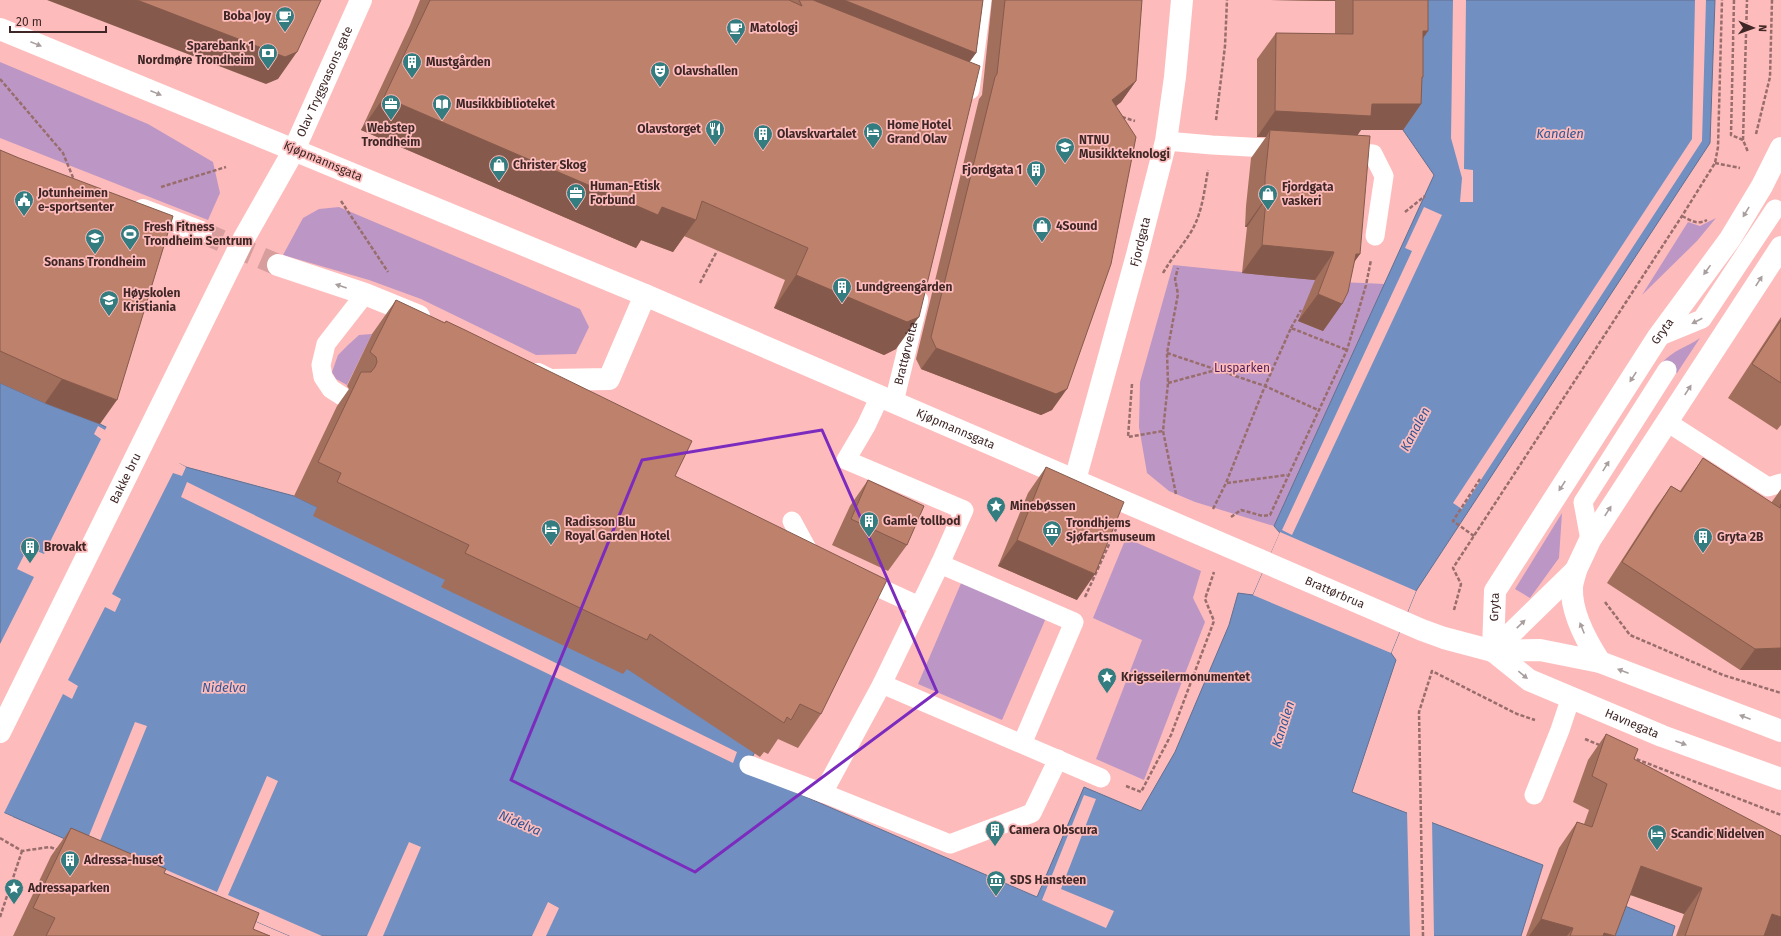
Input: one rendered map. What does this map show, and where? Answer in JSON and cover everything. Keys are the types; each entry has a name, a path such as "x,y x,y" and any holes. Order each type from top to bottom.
{"main road":[{"name":"Olav Tryggvasons gate","path":"251,225 294,150 361,0"},
{"name":"Fjordgata","path":"1075,480 1135,262 1166,141 1175,77 1182,0"},
{"name":"Kjøpmannsgata","path":"0,29 644,295 1266,563"},
{"path":"948,82 968,98"},
{"name":"Gryta","path":"1493,651 1495,592 1658,337 1730,239 1762,186 1781,148"},
{"path":"124,203 201,232"},
{"name":"Bakke bru","path":"0,732 251,225"},
{"name":"Gryta","path":"1493,651 1576,570 1590,540 1781,247"},
{"path":"278,265 365,294 404,309 439,326"},
{"path":"522,366 550,380 609,378 644,295"},
{"name":"Brattørbrua","path":"1266,563 1403,622"},
{"path":"1576,570 1572,588 1576,614 1587,642 1600,662"},
{"name":"Havnegata","path":"1403,622 1444,638 1493,651 1540,650 1600,662 1781,730"},
{"name":"Havnegata","path":"1493,651 1529,680 1662,736 1781,779"}],"lane":[{"path":"968,98 982,0"},
{"path":"1166,141 1305,150"},
{"path":"1328,151 1373,154 1384,176 1375,236"},
{"path":"1658,337 1702,319 1775,209"},
{"name":"Brattørveita","path":"923,283 887,399 866,426 846,460 964,510 940,564"},
{"path":"342,396 331,389 323,377 321,365 326,344 365,294"},
{"path":"1590,540 1583,502 1667,370"},
{"path":"1667,422 1768,486 1781,483"},
{"path":"792,521 810,554 919,606"},
{"path":"823,793 882,684 940,564 1074,622 1022,744"},
{"path":"882,684 1101,778"},
{"path":"1534,795 1560,730 1571,697"},
{"path":"748,765 823,793 950,844 1032,813 1058,760"}],"path":[{"path":"1161,275 1171,258 1190,234 1201,211 1212,145 1225,46 1227,0"},
{"path":"1454,610 1461,584 1453,568 1715,163 1718,147 1722,0"},
{"path":"1734,0 1731,135 1743,140"},
{"path":"1747,0 1743,140 1749,157 1751,150"},
{"path":"1755,135 1770,77 1772,0"},
{"path":"0,79 64,153 75,183"},
{"path":"1120,117 1135,121"},
{"path":"1715,163 1746,169"},
{"path":"154,189 226,167"},
{"path":"340,200 401,292 404,309"},
{"path":"1682,216 1701,223 1708,219"},
{"path":"1229,518 1241,510 1263,516 1270,515 1347,350 1366,285 1375,236"},
{"path":"700,283 717,251"},
{"path":"1177,497 1163,430 1168,383 1167,353 1178,294 1175,279 1178,268"},
{"path":"1212,511 1226,483 1265,386 1291,328 1301,310"},
{"path":"1291,328 1347,350"},
{"path":"1167,353 1265,386 1318,410"},
{"path":"1168,383 1218,370"},
{"path":"1133,379 1128,437 1163,430"},
{"path":"1226,483 1288,475"},
{"path":"1474,536 1453,521 1480,479"},
{"path":"1074,622 1116,528"},
{"path":"1101,778 1141,792 1172,734 1214,621 1205,600 1214,572"},
{"path":"1461,584 1466,582"},
{"path":"1605,602 1630,635 1723,675 1781,694"},
{"path":"1423,936 1419,789 1419,712 1432,671 1517,714"},
{"path":"1560,730 1604,747"},
{"path":"1626,755 1781,815"},
{"path":"0,838 22,851 50,847 62,852"},
{"path":"0,917 22,851"}],"highlighted area":[{"path":"822,430 937,692 695,872 511,780 642,460"}],"green space":[{"path":"0,62 148,124 213,162 220,193 208,220 0,138"},
{"path":"339,207 580,309 589,327 576,354 536,355 421,299 369,280 283,255 303,218 319,209"},
{"path":"1716,218 1697,241 1642,295 1688,222 1700,226"},
{"name":"Lusparken","path":"1173,265 1340,282 1385,284 1274,526 1195,502 1169,491 1147,473 1139,427 1140,382"},
{"path":"372,334 347,385 336,379 332,372 338,355 359,335"},
{"path":"1700,338 1677,373 1662,363 1675,352"},
{"path":"1562,513 1559,558 1530,598 1515,589"},
{"path":"1126,538 1201,571 1193,598 1205,622 1144,780 1096,759 1142,640 1093,618"},
{"path":"962,581 1046,618 1002,720 918,684"}],"water":[{"path":"1404,0 1715,0 1710,143 1416,591 1391,653 1396,660 1352,792 1543,865 1521,936 290,936 0,811 0,383 47,404 100,424 186,467 294,496 317,507 546,621 758,745 746,771 1037,897 1084,787 1141,811 1175,752 1229,625 1238,593 1253,595 1280,533 1274,526 1434,175 1403,130"},
{"path":"1625,906 1675,926 1672,936 1614,936"}],"pier":[{"path":"1453,0 1466,0 1464,169 1473,170 1473,202 1460,202 1462,178 1451,138"},
{"path":"1695,0 1706,0 1702,141 1462,509 1453,503 1692,139"},
{"path":"1424,207 1442,215 1292,535 1282,530 1412,251 1405,248"},
{"path":"98,426 105,430 107,426 179,461 179,463 186,467 182,476 173,473 112,594 121,599 115,612 105,607 68,680 78,686 72,699 63,694 4,813 13,817 12,819 0,814 0,644 34,577 17,569 28,547 44,554 101,439 94,434"},
{"path":"187,482 737,752 733,763 181,497"},
{"path":"1280,532 1416,591 1391,653 1253,595"},
{"path":"135,722 147,726 100,841 217,892 267,776 278,781 228,895 322,936 290,936 84,848"},
{"path":"1084,795 1096,799 1061,889 1114,911 1106,928 1042,900"},
{"path":"1407,811 1432,820 1434,936 1410,936"},
{"path":"409,842 421,847 383,936 367,936"},
{"path":"548,902 559,908 546,936 532,936"}],"building":[{"path":"137,0 321,0 297,52 285,57"},
{"name":"Olavskvartalet","path":"430,0 789,0 802,6 799,0 813,0 980,66 919,317 907,322 796,275 808,248 702,201 696,220 662,207 658,215 384,97"},
{"path":"844,0 983,0 976,53"},
{"path":"1005,0 1142,0 1136,81 1112,100 1136,137 1111,264 1067,389 1056,394 936,348 931,337 995,77 997,74"},
{"path":"1353,0 1428,0 1428,31 1423,31 1423,77 1421,104 1372,104 1371,116 1275,111 1276,33 1353,34"},
{"path":"1270,130 1370,136 1360,254 1356,254 1348,292 1342,304 1318,294 1334,252 1262,245 1266,199 1265,178"},
{"path":"0,150 173,216 117,400 62,379 0,351"},
{"name":"Radisson Blu Royal Garden Hotel","path":"396,300 445,323 446,321 465,330 692,441 675,476 887,580 821,714 800,704 791,720 787,717 784,723 650,634 647,640 465,553 469,545 337,482 341,473 318,462 361,372 371,372 375,367 377,362 376,357 370,352"},
{"path":"1781,320 1781,383 1752,364"},
{"name":"Gryta 2B","path":"1703,458 1780,508 1781,504 1781,648 1755,649 1622,562 1671,486 1681,492"},
{"path":"1046,467 1124,502 1095,574 1017,540"},
{"path":"868,480 924,506 907,545 851,519"},
{"name":"Scandic Nidelven","path":"1606,734 1638,749 1634,759 1781,836 1781,917 1772,914 1764,936 1685,936 1702,888 1641,866 1615,936 1604,933 1603,936 1570,936 1573,928 1541,919 1577,822 1592,827 1607,784 1592,776"},
{"path":"71,828 166,869 164,873 259,913 253,929 270,936 46,936 55,918 33,908"}],"tunnel":[{"path":"201,232 278,265"}],"place":[{"name":"Boba Joy","path":"285,33"},
{"name":"Matologi","path":"736,45"},
{"name":"Sparebank 1 Nordmøre Trondheim","path":"268,70"},
{"name":"Mustgården","path":"412,79"},
{"name":"Olavshallen","path":"660,88"},
{"name":"Webstep Trondheim","path":"391,121"},
{"name":"Musikkbiblioteket","path":"442,121"},
{"name":"Olavstorget","path":"715,146"},
{"name":"Home Hotel Grand Olav","path":"873,149"},
{"name":"Olavskvartalet","path":"763,151"},
{"name":"NTNU Musikkteknologi","path":"1065,164"},
{"name":"Christer Skog","path":"499,182"},
{"name":"Fjordgata 1","path":"1036,187"},
{"name":"Human-Etisk Forbund","path":"576,210"},
{"name":"Fjordgata vaskeri","path":"1268,211"},
{"name":"Jotunheimen e-sportsenter","path":"24,217"},
{"name":"4Sound","path":"1042,243"},
{"name":"Fresh Fitness Trondheim Sentrum","path":"130,251"},
{"name":"Sonans Trondheim","path":"95,255"},
{"name":"Lundgreengården","path":"842,304"},
{"name":"Høyskolen Kristiania","path":"109,317"},
{"name":"Minebøssen","path":"996,523"},
{"name":"Gamle tollbod","path":"869,538"},
{"name":"Radisson Blu Royal Garden Hotel","path":"551,546"},
{"name":"Trondhjems Sjøfartsmuseum","path":"1052,547"},
{"name":"Gryta 2B","path":"1703,554"},
{"name":"Brovakt","path":"30,564"},
{"name":"Krigsseilermonumentet","path":"1107,694"},
{"name":"Camera Obscura","path":"995,847"},
{"name":"Scandic Nidelven","path":"1657,851"},
{"name":"Adressa-huset","path":"70,877"},
{"name":"SDS Hansteen","path":"996,897"},
{"name":"Adressaparken","path":"14,905"}],"water label":[{"name":"Kanalen","path":"1560,133"},
{"name":"Kanalen","path":"1415,429"},
{"name":"Nidelva","path":"224,687"},
{"name":"Kanalen","path":"1283,724"},
{"name":"Nidelva","path":"520,823"}]}
